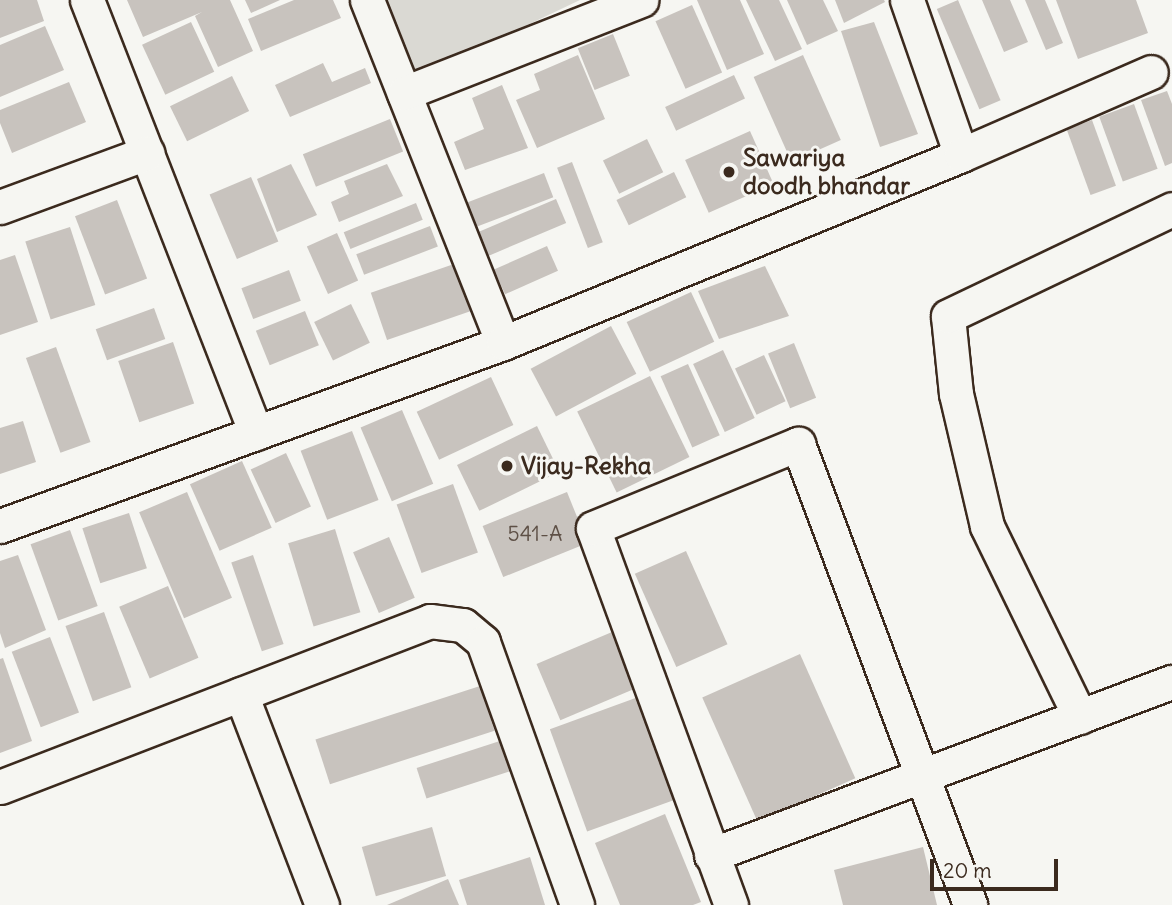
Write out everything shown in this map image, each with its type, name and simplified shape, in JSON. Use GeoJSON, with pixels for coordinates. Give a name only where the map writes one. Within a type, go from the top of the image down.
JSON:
{"type":"FeatureCollection","features":[{"type":"Feature","properties":{"kind":"street"},"geometry":{"type":"LineString","coordinates":[[87,0],[256,433]]}},
{"type":"Feature","properties":{"kind":"street"},"geometry":{"type":"LineString","coordinates":[[367,0],[503,343]]}},
{"type":"Feature","properties":{"kind":"street"},"geometry":{"type":"LineString","coordinates":[[404,93],[641,0]]}},
{"type":"Feature","properties":{"kind":"street"},"geometry":{"type":"LineString","coordinates":[[907,0],[961,155]]}},
{"type":"Feature","properties":{"kind":"street"},"geometry":{"type":"LineString","coordinates":[[0,526],[503,343],[961,155],[1151,72]]}},
{"type":"Feature","properties":{"kind":"street"},"geometry":{"type":"LineString","coordinates":[[0,207],[147,153]]}},
{"type":"Feature","properties":{"kind":"street"},"geometry":{"type":"LineString","coordinates":[[1080,717],[987,526],[956,394],[947,316],[1172,209]]}},
{"type":"Feature","properties":{"kind":"street"},"geometry":{"type":"LineString","coordinates":[[730,905],[593,528],[798,444],[925,777],[970,905]]}},
{"type":"Feature","properties":{"kind":"street"},"geometry":{"type":"LineString","coordinates":[[0,787],[430,621],[463,625],[483,642],[577,905]]}},
{"type":"Feature","properties":{"kind":"street"},"geometry":{"type":"LineString","coordinates":[[711,855],[925,777],[1172,682]]}},
{"type":"Feature","properties":{"kind":"street"},"geometry":{"type":"LineString","coordinates":[[241,694],[322,905]]}},
{"type":"Feature","properties":{"kind":"shaded area"},"geometry":{"type":"Polygon","coordinates":[[[363,0],[580,0],[395,88],[363,0]]]}},
{"type":"Feature","properties":{"kind":"building"},"geometry":{"type":"Polygon","coordinates":[[[0,0],[37,0],[44,21],[0,38],[0,0]]]}},
{"type":"Feature","properties":{"kind":"building"},"geometry":{"type":"Polygon","coordinates":[[[127,0],[230,0],[253,51],[218,67],[195,16],[202,12],[143,37],[127,0]]]}},
{"type":"Feature","properties":{"kind":"building"},"geometry":{"type":"Polygon","coordinates":[[[245,0],[280,0],[251,13],[245,0]]]}},
{"type":"Feature","properties":{"kind":"building"},"geometry":{"type":"Polygon","coordinates":[[[294,0],[333,0],[341,18],[261,51],[248,19],[294,0]]]}},
{"type":"Feature","properties":{"kind":"building"},"geometry":{"type":"Polygon","coordinates":[[[697,0],[740,0],[764,54],[727,70],[697,0]]]}},
{"type":"Feature","properties":{"kind":"building"},"geometry":{"type":"Polygon","coordinates":[[[746,0],[779,0],[802,49],[775,61],[746,0]]]}},
{"type":"Feature","properties":{"kind":"building"},"geometry":{"type":"Polygon","coordinates":[[[787,0],[823,0],[838,31],[807,45],[787,0]]]}},
{"type":"Feature","properties":{"kind":"building"},"geometry":{"type":"Polygon","coordinates":[[[835,0],[884,0],[885,2],[844,23],[835,0]]]}},
{"type":"Feature","properties":{"kind":"building"},"geometry":{"type":"Polygon","coordinates":[[[958,0],[1001,100],[979,109],[937,9],[958,0]]]}},
{"type":"Feature","properties":{"kind":"building"},"geometry":{"type":"Polygon","coordinates":[[[982,0],[1010,0],[1028,42],[1004,52],[982,0]]]}},
{"type":"Feature","properties":{"kind":"building"},"geometry":{"type":"Polygon","coordinates":[[[1025,0],[1045,0],[1063,43],[1046,50],[1025,0]]]}},
{"type":"Feature","properties":{"kind":"building"},"geometry":{"type":"Polygon","coordinates":[[[1056,0],[1136,0],[1148,33],[1078,59],[1056,0]]]}},
{"type":"Feature","properties":{"kind":"building"},"geometry":{"type":"Polygon","coordinates":[[[692,5],[722,73],[686,89],[655,21],[692,5]]]}},
{"type":"Feature","properties":{"kind":"building"},"geometry":{"type":"Polygon","coordinates":[[[191,22],[214,72],[165,95],[142,45],[191,22]]]}},
{"type":"Feature","properties":{"kind":"building"},"geometry":{"type":"Polygon","coordinates":[[[874,22],[918,134],[880,147],[841,31],[874,22]]]}},
{"type":"Feature","properties":{"kind":"building"},"geometry":{"type":"Polygon","coordinates":[[[45,26],[64,70],[0,97],[0,45],[45,26]]]}},
{"type":"Feature","properties":{"kind":"building"},"geometry":{"type":"Polygon","coordinates":[[[613,34],[630,76],[595,90],[578,48],[613,34]]]}},
{"type":"Feature","properties":{"kind":"building"},"geometry":{"type":"Polygon","coordinates":[[[578,55],[605,119],[537,148],[516,100],[540,90],[534,74],[578,55]]]}},
{"type":"Feature","properties":{"kind":"building"},"geometry":{"type":"Polygon","coordinates":[[[803,55],[841,140],[791,162],[754,77],[803,55]]]}},
{"type":"Feature","properties":{"kind":"building"},"geometry":{"type":"Polygon","coordinates":[[[323,63],[332,82],[365,68],[371,83],[290,117],[275,85],[323,63]]]}},
{"type":"Feature","properties":{"kind":"building"},"geometry":{"type":"Polygon","coordinates":[[[734,75],[745,99],[676,131],[665,107],[734,75]]]}},
{"type":"Feature","properties":{"kind":"building"},"geometry":{"type":"Polygon","coordinates":[[[232,76],[249,111],[187,141],[170,106],[232,76]]]}},
{"type":"Feature","properties":{"kind":"building"},"geometry":{"type":"Polygon","coordinates":[[[69,82],[86,122],[12,153],[0,123],[0,110],[69,82]]]}},
{"type":"Feature","properties":{"kind":"building"},"geometry":{"type":"Polygon","coordinates":[[[502,85],[528,148],[465,170],[454,142],[484,129],[472,98],[502,85]]]}},
{"type":"Feature","properties":{"kind":"building"},"geometry":{"type":"Polygon","coordinates":[[[1167,91],[1172,104],[1172,163],[1165,166],[1141,100],[1167,91]]]}},
{"type":"Feature","properties":{"kind":"building"},"geometry":{"type":"Polygon","coordinates":[[[1134,104],[1158,169],[1123,181],[1099,117],[1134,104]]]}},
{"type":"Feature","properties":{"kind":"building"},"geometry":{"type":"Polygon","coordinates":[[[390,119],[403,151],[316,187],[303,154],[390,119]]]}},
{"type":"Feature","properties":{"kind":"building"},"geometry":{"type":"Polygon","coordinates":[[[1092,120],[1116,186],[1091,195],[1067,129],[1092,120]]]}},
{"type":"Feature","properties":{"kind":"building","name":"Sawariya doodh bhandar"},"geometry":{"type":"Polygon","coordinates":[[[750,131],[774,184],[709,213],[685,160],[750,131]]]}},
{"type":"Feature","properties":{"kind":"building"},"geometry":{"type":"Polygon","coordinates":[[[647,139],[663,172],[619,194],[603,160],[647,139]]]}},
{"type":"Feature","properties":{"kind":"building"},"geometry":{"type":"Polygon","coordinates":[[[572,162],[603,242],[588,248],[557,168],[572,162]]]}},
{"type":"Feature","properties":{"kind":"building"},"geometry":{"type":"Polygon","coordinates":[[[291,164],[317,215],[277,232],[257,179],[291,164]]]}},
{"type":"Feature","properties":{"kind":"building"},"geometry":{"type":"Polygon","coordinates":[[[387,164],[403,196],[339,222],[331,202],[349,194],[344,181],[387,164]]]}},
{"type":"Feature","properties":{"kind":"building"},"geometry":{"type":"Polygon","coordinates":[[[674,172],[686,197],[629,225],[616,200],[674,172]]]}},
{"type":"Feature","properties":{"kind":"building"},"geometry":{"type":"Polygon","coordinates":[[[544,173],[553,197],[469,230],[460,205],[544,173]]]}},
{"type":"Feature","properties":{"kind":"building"},"geometry":{"type":"Polygon","coordinates":[[[251,177],[278,241],[237,259],[210,195],[251,177]]]}},
{"type":"Feature","properties":{"kind":"building"},"geometry":{"type":"Polygon","coordinates":[[[556,199],[566,223],[483,258],[473,234],[556,199]]]}},
{"type":"Feature","properties":{"kind":"building"},"geometry":{"type":"Polygon","coordinates":[[[117,200],[147,278],[105,295],[75,216],[117,200]]]}},
{"type":"Feature","properties":{"kind":"building"},"geometry":{"type":"Polygon","coordinates":[[[416,203],[423,220],[350,249],[344,232],[416,203]]]}},
{"type":"Feature","properties":{"kind":"building"},"geometry":{"type":"Polygon","coordinates":[[[430,226],[438,247],[364,275],[356,254],[430,226]]]}},
{"type":"Feature","properties":{"kind":"building"},"geometry":{"type":"Polygon","coordinates":[[[70,227],[95,305],[51,320],[25,242],[70,227]]]}},
{"type":"Feature","properties":{"kind":"building"},"geometry":{"type":"Polygon","coordinates":[[[337,233],[358,281],[328,294],[307,246],[337,233]]]}},
{"type":"Feature","properties":{"kind":"building"},"geometry":{"type":"Polygon","coordinates":[[[547,246],[558,271],[505,294],[494,270],[547,246]]]}},
{"type":"Feature","properties":{"kind":"building"},"geometry":{"type":"Polygon","coordinates":[[[15,255],[38,322],[0,335],[0,260],[15,255]]]}},
{"type":"Feature","properties":{"kind":"building"},"geometry":{"type":"Polygon","coordinates":[[[454,264],[470,311],[387,340],[371,293],[454,264]]]}},
{"type":"Feature","properties":{"kind":"building"},"geometry":{"type":"Polygon","coordinates":[[[765,266],[789,316],[719,339],[698,291],[765,266]]]}},
{"type":"Feature","properties":{"kind":"building"},"geometry":{"type":"Polygon","coordinates":[[[289,270],[301,301],[253,319],[241,288],[289,270]]]}},
{"type":"Feature","properties":{"kind":"building"},"geometry":{"type":"Polygon","coordinates":[[[691,292],[714,342],[650,372],[627,322],[691,292]]]}},
{"type":"Feature","properties":{"kind":"building"},"geometry":{"type":"Polygon","coordinates":[[[351,304],[370,343],[333,361],[314,322],[351,304]]]}},
{"type":"Feature","properties":{"kind":"building"},"geometry":{"type":"Polygon","coordinates":[[[154,308],[165,339],[107,360],[96,329],[154,308]]]}},
{"type":"Feature","properties":{"kind":"building"},"geometry":{"type":"Polygon","coordinates":[[[305,311],[319,345],[270,365],[256,331],[305,311]]]}},
{"type":"Feature","properties":{"kind":"building"},"geometry":{"type":"Polygon","coordinates":[[[611,326],[636,374],[556,416],[531,369],[611,326]]]}},
{"type":"Feature","properties":{"kind":"building"},"geometry":{"type":"Polygon","coordinates":[[[173,342],[194,403],[139,422],[118,361],[173,342]]]}},
{"type":"Feature","properties":{"kind":"building"},"geometry":{"type":"Polygon","coordinates":[[[794,343],[816,398],[790,408],[768,353],[794,343]]]}},
{"type":"Feature","properties":{"kind":"building"},"geometry":{"type":"Polygon","coordinates":[[[56,347],[91,442],[60,453],[26,358],[56,347]]]}},
{"type":"Feature","properties":{"kind":"building"},"geometry":{"type":"Polygon","coordinates":[[[723,350],[755,418],[725,432],[693,364],[723,350]]]}},
{"type":"Feature","properties":{"kind":"building"},"geometry":{"type":"Polygon","coordinates":[[[764,355],[786,401],[757,415],[735,369],[764,355]]]}},
{"type":"Feature","properties":{"kind":"building"},"geometry":{"type":"Polygon","coordinates":[[[688,364],[720,435],[692,447],[661,376],[688,364]]]}},
{"type":"Feature","properties":{"kind":"building"},"geometry":{"type":"Polygon","coordinates":[[[650,376],[689,457],[617,492],[577,412],[650,376]]]}},
{"type":"Feature","properties":{"kind":"building"},"geometry":{"type":"Polygon","coordinates":[[[491,377],[513,425],[439,460],[417,412],[491,377]]]}},
{"type":"Feature","properties":{"kind":"building"},"geometry":{"type":"Polygon","coordinates":[[[402,410],[433,484],[392,501],[361,428],[402,410]]]}},
{"type":"Feature","properties":{"kind":"building"},"geometry":{"type":"Polygon","coordinates":[[[23,421],[36,462],[0,474],[0,428],[23,421]]]}},
{"type":"Feature","properties":{"kind":"building","name":"Vijay-Rekha"},"geometry":{"type":"Polygon","coordinates":[[[537,426],[559,472],[479,511],[457,465],[537,426]]]}},
{"type":"Feature","properties":{"kind":"building"},"geometry":{"type":"Polygon","coordinates":[[[352,431],[379,500],[327,520],[301,451],[352,431]]]}},
{"type":"Feature","properties":{"kind":"building"},"geometry":{"type":"Polygon","coordinates":[[[286,453],[311,506],[276,523],[251,469],[286,453]]]}},
{"type":"Feature","properties":{"kind":"building"},"geometry":{"type":"Polygon","coordinates":[[[242,461],[272,528],[220,551],[190,484],[242,461]]]}},
{"type":"Feature","properties":{"kind":"building"},"geometry":{"type":"Polygon","coordinates":[[[453,484],[478,553],[422,573],[397,505],[453,484]]]}},
{"type":"Feature","properties":{"kind":"building"},"geometry":{"type":"Polygon","coordinates":[[[187,492],[232,598],[184,618],[139,512],[187,492]]]}},
{"type":"Feature","properties":{"kind":"building"},"geometry":{"type":"Polygon","coordinates":[[[567,492],[588,543],[503,577],[483,526],[567,492]]]}},
{"type":"Feature","properties":{"kind":"building"},"geometry":{"type":"Polygon","coordinates":[[[129,513],[147,568],[100,583],[82,528],[129,513]]]}},
{"type":"Feature","properties":{"kind":"building"},"geometry":{"type":"Polygon","coordinates":[[[335,529],[360,612],[314,627],[288,543],[335,529]]]}},
{"type":"Feature","properties":{"kind":"building"},"geometry":{"type":"Polygon","coordinates":[[[70,530],[98,606],[58,620],[31,544],[70,530]]]}},
{"type":"Feature","properties":{"kind":"building"},"geometry":{"type":"Polygon","coordinates":[[[389,537],[415,598],[379,613],[353,552],[389,537]]]}},
{"type":"Feature","properties":{"kind":"building"},"geometry":{"type":"Polygon","coordinates":[[[686,551],[727,644],[676,667],[635,574],[686,551]]]}},
{"type":"Feature","properties":{"kind":"building"},"geometry":{"type":"Polygon","coordinates":[[[18,555],[46,630],[5,648],[0,633],[0,561],[18,555]]]}},
{"type":"Feature","properties":{"kind":"building"},"geometry":{"type":"Polygon","coordinates":[[[253,555],[284,644],[262,651],[231,562],[253,555]]]}},
{"type":"Feature","properties":{"kind":"building"},"geometry":{"type":"Polygon","coordinates":[[[168,586],[198,658],[150,679],[119,607],[168,586]]]}},
{"type":"Feature","properties":{"kind":"building"},"geometry":{"type":"Polygon","coordinates":[[[104,612],[131,687],[93,701],[65,626],[104,612]]]}},
{"type":"Feature","properties":{"kind":"building"},"geometry":{"type":"Polygon","coordinates":[[[612,632],[636,688],[560,720],[537,664],[612,632]]]}},
{"type":"Feature","properties":{"kind":"building"},"geometry":{"type":"Polygon","coordinates":[[[50,637],[79,713],[41,727],[12,652],[50,637]]]}},
{"type":"Feature","properties":{"kind":"building"},"geometry":{"type":"Polygon","coordinates":[[[800,654],[855,778],[758,822],[702,698],[800,654]]]}},
{"type":"Feature","properties":{"kind":"building"},"geometry":{"type":"Polygon","coordinates":[[[3,658],[32,741],[0,753],[0,659],[3,658]]]}},
{"type":"Feature","properties":{"kind":"building"},"geometry":{"type":"Polygon","coordinates":[[[480,686],[495,731],[330,784],[315,739],[480,686]]]}},
{"type":"Feature","properties":{"kind":"building"},"geometry":{"type":"Polygon","coordinates":[[[641,696],[678,798],[587,832],[550,729],[641,696]]]}},
{"type":"Feature","properties":{"kind":"building"},"geometry":{"type":"Polygon","coordinates":[[[506,739],[516,769],[426,798],[417,768],[506,739]]]}},
{"type":"Feature","properties":{"kind":"building"},"geometry":{"type":"Polygon","coordinates":[[[665,814],[701,902],[693,905],[620,905],[595,843],[665,814]]]}},
{"type":"Feature","properties":{"kind":"building"},"geometry":{"type":"Polygon","coordinates":[[[432,827],[446,876],[376,896],[362,847],[432,827]]]}},
{"type":"Feature","properties":{"kind":"building"},"geometry":{"type":"Polygon","coordinates":[[[923,847],[937,905],[843,905],[834,870],[923,847]]]}},
{"type":"Feature","properties":{"kind":"building"},"geometry":{"type":"Polygon","coordinates":[[[530,857],[545,905],[467,905],[459,880],[530,857]]]}},
{"type":"Feature","properties":{"kind":"building"},"geometry":{"type":"Polygon","coordinates":[[[448,879],[459,905],[387,905],[448,879]]]}},
{"type":"Feature","properties":{"kind":"place","name":"Sawariya doodh bhandar"},"geometry":{"type":"Point","coordinates":[729,172]}},
{"type":"Feature","properties":{"kind":"place","name":"Vijay-Rekha"},"geometry":{"type":"Point","coordinates":[507,466]}}]}
